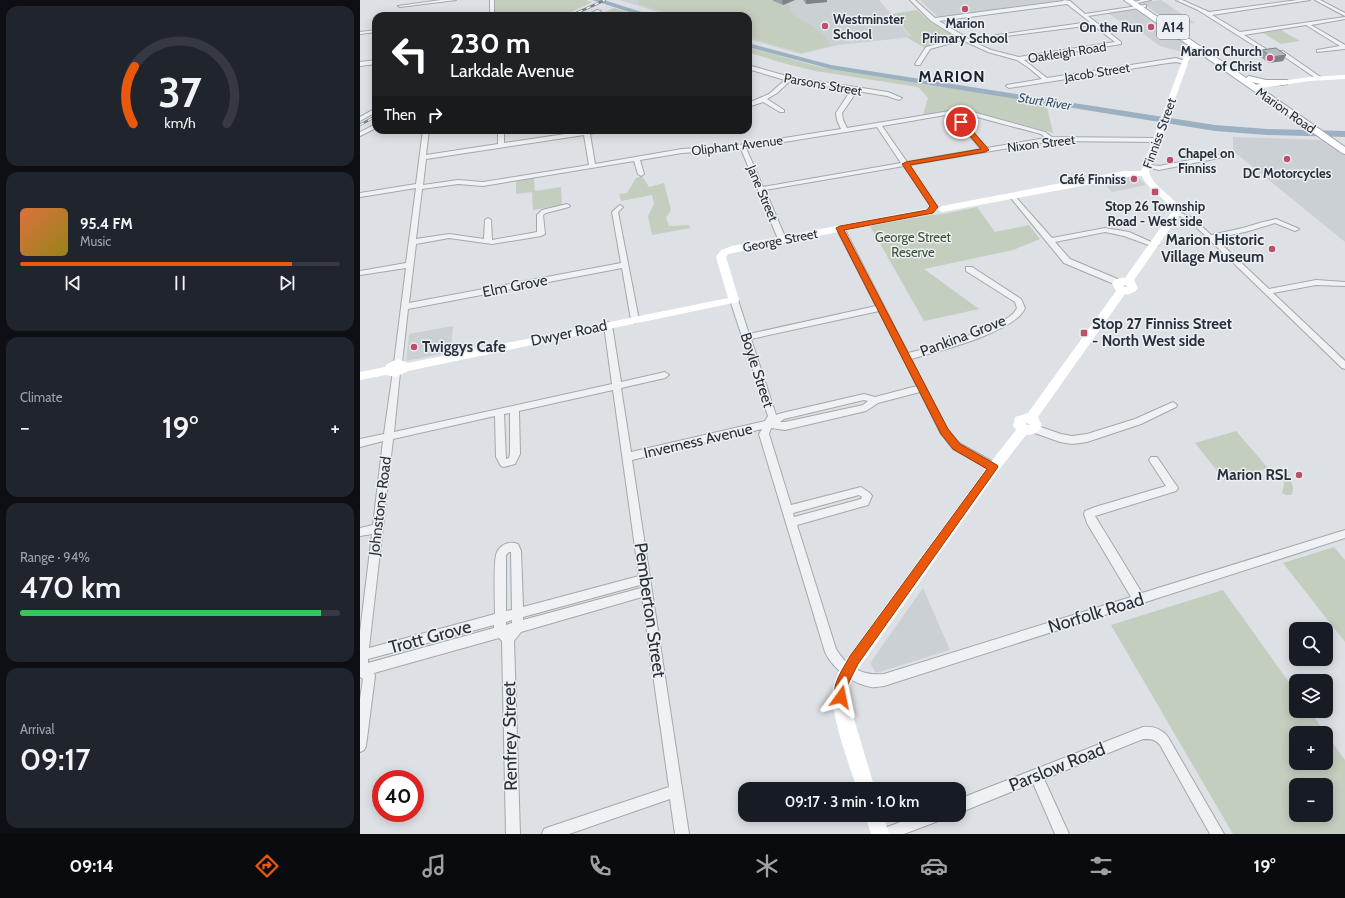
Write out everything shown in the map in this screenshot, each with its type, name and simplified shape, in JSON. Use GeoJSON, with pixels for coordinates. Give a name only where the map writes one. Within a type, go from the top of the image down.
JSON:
{"type":"FeatureCollection","features":[{"type":"Feature","properties":{"kind":"main road","name":"Marion Road"},"geometry":{"type":"LineString","coordinates":[[1128,0],[1138,4],[1199,48],[1313,125],[1341,141]]}},
{"type":"Feature","properties":{"kind":"main road","name":"Marion Road"},"geometry":{"type":"LineString","coordinates":[[1199,48],[1249,79],[1257,87],[1270,92],[1313,125],[1325,137],[1345,151]]}},
{"type":"Feature","properties":{"kind":"main road"},"geometry":{"type":"LineString","coordinates":[[1186,59],[1186,50],[1199,48]]}},
{"type":"Feature","properties":{"kind":"main road"},"geometry":{"type":"LineString","coordinates":[[1249,79],[1266,83],[1284,82]]}},
{"type":"Feature","properties":{"kind":"main road"},"geometry":{"type":"LineString","coordinates":[[1270,92],[1269,88],[1284,82]]}},
{"type":"Feature","properties":{"kind":"street"},"geometry":{"type":"LineString","coordinates":[[401,0],[399,9],[434,1],[454,0]]}},
{"type":"Feature","properties":{"kind":"street"},"geometry":{"type":"LineString","coordinates":[[492,0],[492,12]]}},
{"type":"Feature","properties":{"kind":"street"},"geometry":{"type":"LineString","coordinates":[[912,0],[933,20],[974,44],[997,54],[1018,59],[1031,66],[1046,80]]}},
{"type":"Feature","properties":{"kind":"street"},"geometry":{"type":"LineString","coordinates":[[1085,15],[1138,4],[1149,0]]}},
{"type":"Feature","properties":{"kind":"street"},"geometry":{"type":"LineString","coordinates":[[1178,0],[1208,14],[1263,49]]}},
{"type":"Feature","properties":{"kind":"street"},"geometry":{"type":"LineString","coordinates":[[1208,14],[1308,0]]}},
{"type":"Feature","properties":{"kind":"street"},"geometry":{"type":"LineString","coordinates":[[1317,0],[1345,15]]}},
{"type":"Feature","properties":{"kind":"street"},"geometry":{"type":"LineString","coordinates":[[933,20],[1066,1]]}},
{"type":"Feature","properties":{"kind":"street","name":"Oakleigh Road"},"geometry":{"type":"LineString","coordinates":[[1018,59],[1119,43],[1066,1]]}},
{"type":"Feature","properties":{"kind":"street"},"geometry":{"type":"LineString","coordinates":[[1332,8],[1345,6]]}},
{"type":"Feature","properties":{"kind":"street"},"geometry":{"type":"LineString","coordinates":[[1239,34],[1345,18]]}},
{"type":"Feature","properties":{"kind":"street"},"geometry":{"type":"LineString","coordinates":[[974,44],[998,36],[1094,22]]}},
{"type":"Feature","properties":{"kind":"street"},"geometry":{"type":"LineString","coordinates":[[1307,24],[1345,47],[1319,51]]}},
{"type":"Feature","properties":{"kind":"street"},"geometry":{"type":"LineString","coordinates":[[360,34],[372,33]]}},
{"type":"Feature","properties":{"kind":"street"},"geometry":{"type":"LineString","coordinates":[[918,64],[928,48],[964,38]]}},
{"type":"Feature","properties":{"kind":"street"},"geometry":{"type":"LineString","coordinates":[[1281,52],[1319,78]]}},
{"type":"Feature","properties":{"kind":"street","name":"Jacob Street"},"geometry":{"type":"LineString","coordinates":[[1008,86],[1186,59]]}},
{"type":"Feature","properties":{"kind":"street","name":"Finniss Street"},"geometry":{"type":"LineString","coordinates":[[1176,213],[1175,207],[1148,180],[1145,170],[1186,59]]}},
{"type":"Feature","properties":{"kind":"street"},"geometry":{"type":"LineString","coordinates":[[360,64],[372,62]]}},
{"type":"Feature","properties":{"kind":"street","name":"Parsons Street"},"geometry":{"type":"LineString","coordinates":[[752,68],[789,79],[888,94],[899,98]]}},
{"type":"Feature","properties":{"kind":"street"},"geometry":{"type":"LineString","coordinates":[[1257,87],[1319,78],[1345,77]]}},
{"type":"Feature","properties":{"kind":"street"},"geometry":{"type":"LineString","coordinates":[[752,104],[764,100],[777,92],[789,79]]}},
{"type":"Feature","properties":{"kind":"street"},"geometry":{"type":"LineString","coordinates":[[846,130],[840,120],[839,113],[855,89]]}},
{"type":"Feature","properties":{"kind":"street"},"geometry":{"type":"LineString","coordinates":[[764,100],[782,111]]}},
{"type":"Feature","properties":{"kind":"street","name":"Oliphant Avenue"},"geometry":{"type":"LineString","coordinates":[[360,195],[458,182],[482,184],[682,151],[743,147],[962,111],[1043,133],[1051,139]]}},
{"type":"Feature","properties":{"kind":"street"},"geometry":{"type":"LineString","coordinates":[[360,118],[372,112]]}},
{"type":"Feature","properties":{"kind":"street"},"geometry":{"type":"LineString","coordinates":[[953,113],[985,150]]}},
{"type":"Feature","properties":{"kind":"street"},"geometry":{"type":"LineString","coordinates":[[879,125],[936,209]]}},
{"type":"Feature","properties":{"kind":"street"},"geometry":{"type":"LineString","coordinates":[[360,134],[372,128]]}},
{"type":"Feature","properties":{"kind":"street","name":"Johnstone Road"},"geometry":{"type":"LineString","coordinates":[[360,671],[409,265],[424,158],[426,134]]}},
{"type":"Feature","properties":{"kind":"street"},"geometry":{"type":"LineString","coordinates":[[501,134],[501,146]]}},
{"type":"Feature","properties":{"kind":"street"},"geometry":{"type":"LineString","coordinates":[[424,158],[580,134]]}},
{"type":"Feature","properties":{"kind":"street"},"geometry":{"type":"LineString","coordinates":[[587,134],[592,166]]}},
{"type":"Feature","properties":{"kind":"street","name":"Nixon Street"},"geometry":{"type":"LineString","coordinates":[[761,189],[1051,139],[1078,138],[1156,140]]}},
{"type":"Feature","properties":{"kind":"street","name":"Jane Street"},"geometry":{"type":"LineString","coordinates":[[743,147],[782,239]]}},
{"type":"Feature","properties":{"kind":"street","name":"George Street"},"geometry":{"type":"LineString","coordinates":[[724,252],[732,249],[936,209],[1232,154]]}},
{"type":"Feature","properties":{"kind":"street"},"geometry":{"type":"LineString","coordinates":[[637,158],[641,174]]}},
{"type":"Feature","properties":{"kind":"street"},"geometry":{"type":"LineString","coordinates":[[1012,196],[1048,241],[1067,261],[1123,284]]}},
{"type":"Feature","properties":{"kind":"street"},"geometry":{"type":"LineString","coordinates":[[412,242],[449,236],[488,242],[542,235],[540,215],[544,211],[567,206]]}},
{"type":"Feature","properties":{"kind":"street"},"geometry":{"type":"LineString","coordinates":[[620,207],[615,212],[635,320]]}},
{"type":"Feature","properties":{"kind":"street"},"geometry":{"type":"LineString","coordinates":[[864,782],[843,712],[841,697],[842,683],[848,669],[994,467],[1030,425],[1123,284],[1154,245],[1176,213],[1191,219],[1345,366]]}},
{"type":"Feature","properties":{"kind":"street"},"geometry":{"type":"LineString","coordinates":[[488,220],[488,242]]}},
{"type":"Feature","properties":{"kind":"street"},"geometry":{"type":"LineString","coordinates":[[1210,237],[1245,230],[1276,221],[1295,229]]}},
{"type":"Feature","properties":{"kind":"street"},"geometry":{"type":"LineString","coordinates":[[840,228],[944,431],[956,446],[994,467]]}},
{"type":"Feature","properties":{"kind":"street"},"geometry":{"type":"LineString","coordinates":[[1048,241],[1105,230],[1126,234],[1154,245]]}},
{"type":"Feature","properties":{"kind":"street","name":"Boyle Street"},"geometry":{"type":"LineString","coordinates":[[724,252],[721,257],[772,416],[764,434],[831,652],[838,662],[848,669]]}},
{"type":"Feature","properties":{"kind":"street"},"geometry":{"type":"LineString","coordinates":[[360,273],[409,265]]}},
{"type":"Feature","properties":{"kind":"street","name":"Elm Grove"},"geometry":{"type":"LineString","coordinates":[[404,307],[625,265]]}},
{"type":"Feature","properties":{"kind":"street","name":"Pankina Grove"},"geometry":{"type":"LineString","coordinates":[[906,357],[935,350],[1002,324],[1019,313],[1021,308],[1018,301],[969,269]]}},
{"type":"Feature","properties":{"kind":"street"},"geometry":{"type":"LineString","coordinates":[[1268,292],[1318,281],[1332,281],[1345,284]]}},
{"type":"Feature","properties":{"kind":"street","name":"Dwyer Road"},"geometry":{"type":"LineString","coordinates":[[360,376],[734,300]]}},
{"type":"Feature","properties":{"kind":"street"},"geometry":{"type":"LineString","coordinates":[[746,337],[880,308]]}},
{"type":"Feature","properties":{"kind":"street","name":"Pemberton Street"},"geometry":{"type":"LineString","coordinates":[[608,325],[682,834]]}},
{"type":"Feature","properties":{"kind":"street"},"geometry":{"type":"LineString","coordinates":[[389,436],[664,375]]}},
{"type":"Feature","properties":{"kind":"street","name":"Inverness Avenue"},"geometry":{"type":"LineString","coordinates":[[628,457],[768,424],[785,426],[866,408],[875,400],[922,388]]}},
{"type":"Feature","properties":{"kind":"street"},"geometry":{"type":"LineString","coordinates":[[1030,425],[1060,438],[1072,440],[1087,438],[1138,422],[1173,405]]}},
{"type":"Feature","properties":{"kind":"street"},"geometry":{"type":"LineString","coordinates":[[499,412],[501,457],[504,463],[508,463],[512,461],[515,454],[514,409]]}},
{"type":"Feature","properties":{"kind":"street","name":"Johnstone Road"},"geometry":{"type":"LineString","coordinates":[[360,443],[389,436]]}},
{"type":"Feature","properties":{"kind":"street"},"geometry":{"type":"LineString","coordinates":[[1140,599],[1091,520],[1089,514],[1173,488],[1154,460]]}},
{"type":"Feature","properties":{"kind":"street"},"geometry":{"type":"LineString","coordinates":[[787,510],[861,491],[867,496],[865,502],[791,522]]}},
{"type":"Feature","properties":{"kind":"street"},"geometry":{"type":"LineString","coordinates":[[360,532],[378,528]]}},
{"type":"Feature","properties":{"kind":"street","name":"Norfolk Road"},"geometry":{"type":"LineString","coordinates":[[848,669],[857,676],[872,682],[884,680],[1345,534]]}},
{"type":"Feature","properties":{"kind":"street"},"geometry":{"type":"LineString","coordinates":[[504,635],[500,618],[502,552],[506,548],[512,547],[516,550],[518,626]]}},
{"type":"Feature","properties":{"kind":"street","name":"Trott Grove"},"geometry":{"type":"LineString","coordinates":[[361,656],[645,579]]}},
{"type":"Feature","properties":{"kind":"street","name":"Trott Grove"},"geometry":{"type":"LineString","coordinates":[[360,671],[504,635],[518,626],[647,591]]}},
{"type":"Feature","properties":{"kind":"street","name":"Renfrey Street"},"geometry":{"type":"LineString","coordinates":[[504,635],[513,834]]}},
{"type":"Feature","properties":{"kind":"street"},"geometry":{"type":"LineString","coordinates":[[360,671],[369,676],[360,746]]}},
{"type":"Feature","properties":{"kind":"street","name":"Parslow Road"},"geometry":{"type":"LineString","coordinates":[[966,803],[1143,733],[1155,733],[1164,741],[1217,834]]}},
{"type":"Feature","properties":{"kind":"street"},"geometry":{"type":"LineString","coordinates":[[1036,776],[1062,834]]}},
{"type":"Feature","properties":{"kind":"street"},"geometry":{"type":"LineString","coordinates":[[549,834],[676,791]]}},
{"type":"Feature","properties":{"kind":"street"},"geometry":{"type":"LineString","coordinates":[[876,822],[880,834]]}},
{"type":"Feature","properties":{"kind":"street"},"geometry":{"type":"LineString","coordinates":[[887,834],[918,822]]}},
{"type":"Feature","properties":{"kind":"shaded area","name":"Westminster School"},"geometry":{"type":"Polygon","coordinates":[[[619,0],[879,0],[911,37],[839,45],[801,54],[752,40],[752,12],[659,12],[619,0]]]}},
{"type":"Feature","properties":{"kind":"shaded area","name":"Marion Primary School"},"geometry":{"type":"Polygon","coordinates":[[[920,0],[1065,0],[938,17],[920,0]]]}},
{"type":"Feature","properties":{"kind":"shaded area"},"geometry":{"type":"Polygon","coordinates":[[[1161,0],[1195,23],[1174,25],[1142,3],[1161,0]]]}},
{"type":"Feature","properties":{"kind":"shaded area"},"geometry":{"type":"Polygon","coordinates":[[[1135,9],[1140,10],[1185,42],[1182,52],[1160,46],[1135,28],[1129,28],[1108,13],[1135,9]]]}},
{"type":"Feature","properties":{"kind":"shaded area"},"geometry":{"type":"Polygon","coordinates":[[[1233,137],[1324,140],[1345,155],[1345,242],[1233,151],[1233,137]]]}},
{"type":"Feature","properties":{"kind":"shaded area"},"geometry":{"type":"Polygon","coordinates":[[[1136,175],[1146,185],[1112,192],[1102,181],[1136,175]]]}},
{"type":"Feature","properties":{"kind":"shaded area"},"geometry":{"type":"Polygon","coordinates":[[[453,326],[451,352],[406,361],[409,334],[453,326]]]}},
{"type":"Feature","properties":{"kind":"shaded area"},"geometry":{"type":"Polygon","coordinates":[[[923,588],[950,650],[876,673],[870,663],[923,588]]]}},
{"type":"Feature","properties":{"kind":"green space"},"geometry":{"type":"Polygon","coordinates":[[[494,0],[586,0],[592,2],[571,12],[494,12],[494,0]]]}},
{"type":"Feature","properties":{"kind":"green space"},"geometry":{"type":"Polygon","coordinates":[[[638,0],[794,0],[795,2],[788,2],[792,14],[811,25],[825,37],[831,45],[801,53],[752,38],[752,12],[666,12],[639,4],[638,0]]]}},
{"type":"Feature","properties":{"kind":"green space"},"geometry":{"type":"Polygon","coordinates":[[[614,8],[628,12],[605,12],[614,8]]]}},
{"type":"Feature","properties":{"kind":"green space"},"geometry":{"type":"Polygon","coordinates":[[[917,10],[929,21],[958,38],[925,48],[906,37],[911,36],[892,14],[917,10]]]}},
{"type":"Feature","properties":{"kind":"green space"},"geometry":{"type":"Polygon","coordinates":[[[1281,30],[1300,41],[1281,44],[1263,33],[1281,30]]]}},
{"type":"Feature","properties":{"kind":"green space"},"geometry":{"type":"Polygon","coordinates":[[[752,48],[816,66],[1048,104],[1047,107],[1053,133],[964,109],[923,115],[928,98],[918,87],[815,71],[752,53],[752,48]]]}},
{"type":"Feature","properties":{"kind":"green space"},"geometry":{"type":"Polygon","coordinates":[[[642,176],[649,187],[664,183],[671,210],[666,218],[669,226],[689,225],[690,228],[652,235],[648,216],[654,204],[652,195],[621,201],[619,194],[627,193],[636,178],[642,176]]]}},
{"type":"Feature","properties":{"kind":"green space"},"geometry":{"type":"Polygon","coordinates":[[[534,178],[535,191],[561,187],[562,205],[533,210],[532,192],[516,194],[516,181],[534,178]]]}},
{"type":"Feature","properties":{"kind":"green space","name":"George Street Reserve"},"geometry":{"type":"Polygon","coordinates":[[[977,207],[995,232],[1029,225],[1040,239],[1013,250],[924,269],[979,309],[924,321],[870,226],[977,207]]]}},
{"type":"Feature","properties":{"kind":"green space"},"geometry":{"type":"Polygon","coordinates":[[[1236,431],[1268,468],[1225,481],[1195,443],[1236,431]]]}},
{"type":"Feature","properties":{"kind":"green space"},"geometry":{"type":"Polygon","coordinates":[[[1285,473],[1291,477],[1293,490],[1291,495],[1282,493],[1284,485],[1282,475],[1285,473]]]}},
{"type":"Feature","properties":{"kind":"green space"},"geometry":{"type":"Polygon","coordinates":[[[1334,547],[1345,560],[1345,642],[1333,627],[1333,622],[1329,622],[1283,563],[1334,547]]]}},
{"type":"Feature","properties":{"kind":"green space"},"geometry":{"type":"Polygon","coordinates":[[[1223,590],[1289,682],[1289,718],[1315,718],[1320,726],[1289,726],[1289,770],[1333,770],[1333,744],[1345,760],[1345,834],[1233,834],[1111,625],[1223,590]]]}},
{"type":"Feature","properties":{"kind":"building"},"geometry":{"type":"Polygon","coordinates":[[[1276,48],[1286,55],[1272,57],[1262,50],[1276,48]]]}},
{"type":"Feature","properties":{"kind":"waterway","name":"Sturt River"},"geometry":{"type":"LineString","coordinates":[[596,0],[636,12]]}},
{"type":"Feature","properties":{"kind":"waterway","name":"Sturt River"},"geometry":{"type":"LineString","coordinates":[[752,46],[831,67],[1215,128],[1267,132],[1345,134]]}},
{"type":"Feature","properties":{"kind":"railway"},"geometry":{"type":"LineString","coordinates":[[579,12],[605,0]]}},
{"type":"Feature","properties":{"kind":"railway"},"geometry":{"type":"LineString","coordinates":[[360,125],[372,118]]}},
{"type":"Feature","properties":{"kind":"place","name":"Marion Primary School"},"geometry":{"type":"Point","coordinates":[965,9]}},
{"type":"Feature","properties":{"kind":"place","name":"Westminster School"},"geometry":{"type":"Point","coordinates":[825,26]}},
{"type":"Feature","properties":{"kind":"place","name":"On the Run"},"geometry":{"type":"Point","coordinates":[1151,27]}},
{"type":"Feature","properties":{"kind":"place","name":"Marion Church of Christ"},"geometry":{"type":"Point","coordinates":[1270,58]}},
{"type":"Feature","properties":{"kind":"place","name":"DC Motorcycles"},"geometry":{"type":"Point","coordinates":[1287,159]}},
{"type":"Feature","properties":{"kind":"place","name":"Chapel on Finniss"},"geometry":{"type":"Point","coordinates":[1170,160]}},
{"type":"Feature","properties":{"kind":"place","name":"Café Finniss"},"geometry":{"type":"Point","coordinates":[1134,179]}},
{"type":"Feature","properties":{"kind":"place","name":"Stop 26 Township Road - West side"},"geometry":{"type":"Point","coordinates":[1155,192]}},
{"type":"Feature","properties":{"kind":"place","name":"Marion Historic Village Museum"},"geometry":{"type":"Point","coordinates":[1272,249]}},
{"type":"Feature","properties":{"kind":"place","name":"Stop 27 Finniss Street - North West side"},"geometry":{"type":"Point","coordinates":[1084,333]}},
{"type":"Feature","properties":{"kind":"place","name":"Twiggys Cafe"},"geometry":{"type":"Point","coordinates":[414,347]}},
{"type":"Feature","properties":{"kind":"place","name":"Marion RSL"},"geometry":{"type":"Point","coordinates":[1299,475]}},
{"type":"Feature","properties":{"kind":"district","name":"MARION"},"geometry":{"type":"Point","coordinates":[952,76]}},
{"type":"Feature","properties":{"kind":"route"},"geometry":{"type":"LineString","coordinates":[[841,697],[842,683],[848,669],[994,467],[973,457],[956,446],[944,431],[840,228],[930,211],[930,209],[934,207],[906,164],[985,150],[961,122]]}}]}
